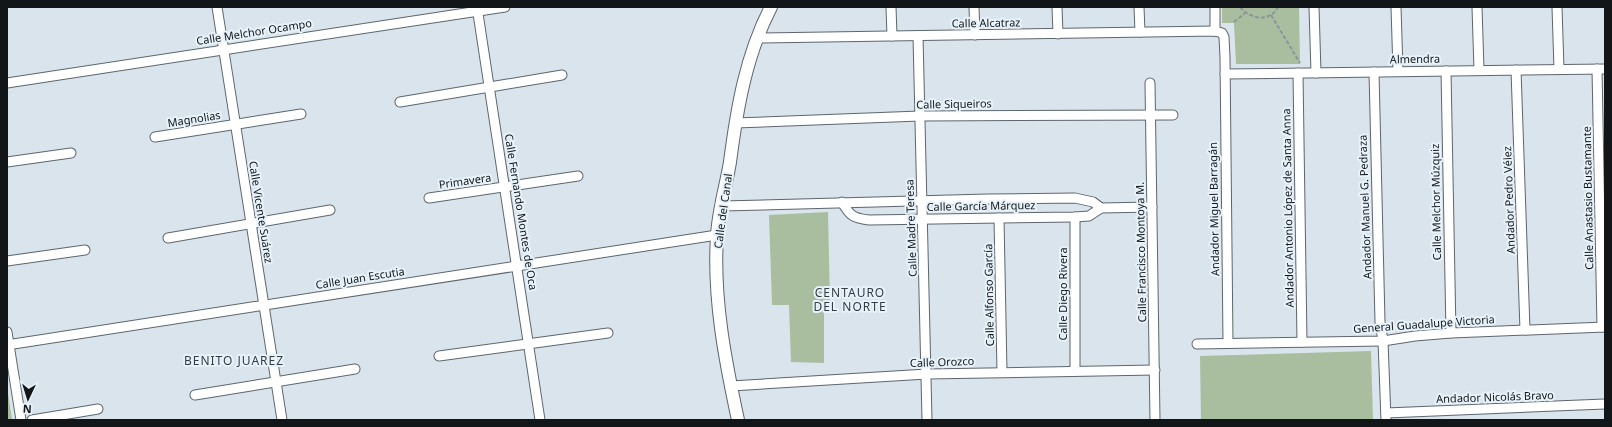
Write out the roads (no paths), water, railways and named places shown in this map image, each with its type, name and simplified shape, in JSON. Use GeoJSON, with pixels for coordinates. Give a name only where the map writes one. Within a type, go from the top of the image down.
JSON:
{"type":"FeatureCollection","features":[{"type":"Feature","properties":{"kind":"street","name":"Calle Vicente Suárez"},"geometry":{"type":"LineString","coordinates":[[217,7],[282,420]]}},
{"type":"Feature","properties":{"kind":"street","name":"Calle Melchor Ocampo"},"geometry":{"type":"LineString","coordinates":[[7,83],[477,9],[505,7]]}},
{"type":"Feature","properties":{"kind":"street","name":"Calle del Canal"},"geometry":{"type":"LineString","coordinates":[[738,420],[720,321],[716,260],[717,235],[743,82],[757,38],[771,7]]}},
{"type":"Feature","properties":{"kind":"street"},"geometry":{"type":"LineString","coordinates":[[891,7],[892,36]]}},
{"type":"Feature","properties":{"kind":"street"},"geometry":{"type":"LineString","coordinates":[[974,7],[975,35]]}},
{"type":"Feature","properties":{"kind":"street"},"geometry":{"type":"LineString","coordinates":[[1058,7],[1058,34]]}},
{"type":"Feature","properties":{"kind":"street"},"geometry":{"type":"LineString","coordinates":[[1140,7],[1140,32]]}},
{"type":"Feature","properties":{"kind":"street"},"geometry":{"type":"LineString","coordinates":[[1215,7],[1215,31]]}},
{"type":"Feature","properties":{"kind":"street"},"geometry":{"type":"LineString","coordinates":[[1314,7],[1316,73]]}},
{"type":"Feature","properties":{"kind":"street"},"geometry":{"type":"LineString","coordinates":[[1396,7],[1398,72]]}},
{"type":"Feature","properties":{"kind":"street"},"geometry":{"type":"LineString","coordinates":[[1477,7],[1478,70]]}},
{"type":"Feature","properties":{"kind":"street"},"geometry":{"type":"LineString","coordinates":[[1557,7],[1559,69]]}},
{"type":"Feature","properties":{"kind":"street","name":"Calle Fernando Montes de Oca"},"geometry":{"type":"LineString","coordinates":[[477,9],[540,420]]}},
{"type":"Feature","properties":{"kind":"street","name":"Calle Alcatraz"},"geometry":{"type":"LineString","coordinates":[[757,38],[1215,31]]}},
{"type":"Feature","properties":{"kind":"street","name":"Andador Miguel Barragán"},"geometry":{"type":"LineString","coordinates":[[1215,31],[1222,33],[1224,37],[1228,343]]}},
{"type":"Feature","properties":{"kind":"street","name":"Calle Madre Teresa"},"geometry":{"type":"LineString","coordinates":[[918,36],[927,420]]}},
{"type":"Feature","properties":{"kind":"street","name":"Almendra"},"geometry":{"type":"LineString","coordinates":[[1225,74],[1601,69]]}},
{"type":"Feature","properties":{"kind":"street","name":"Calle Anastasio Bustamante"},"geometry":{"type":"LineString","coordinates":[[1601,69],[1604,327]]}},
{"type":"Feature","properties":{"kind":"street","name":"Andador Pedro Vélez"},"geometry":{"type":"LineString","coordinates":[[1516,70],[1525,330]]}},
{"type":"Feature","properties":{"kind":"street","name":"Calle Melchor Múzquiz"},"geometry":{"type":"LineString","coordinates":[[1446,71],[1452,333]]}},
{"type":"Feature","properties":{"kind":"street","name":"Andador Manuel G. Pedraza"},"geometry":{"type":"LineString","coordinates":[[1374,72],[1380,322],[1383,341],[1386,416]]}},
{"type":"Feature","properties":{"kind":"street","name":"Andador Antonio López de Santa Anna"},"geometry":{"type":"LineString","coordinates":[[1298,73],[1302,342]]}},
{"type":"Feature","properties":{"kind":"street"},"geometry":{"type":"LineString","coordinates":[[400,102],[562,75]]}},
{"type":"Feature","properties":{"kind":"street","name":"Calle Francisco Montoya M."},"geometry":{"type":"LineString","coordinates":[[1150,83],[1155,420]]}},
{"type":"Feature","properties":{"kind":"street","name":"Magnolias"},"geometry":{"type":"LineString","coordinates":[[155,137],[301,114]]}},
{"type":"Feature","properties":{"kind":"street","name":"Calle Siqueiros"},"geometry":{"type":"LineString","coordinates":[[735,123],[920,116],[1173,115]]}},
{"type":"Feature","properties":{"kind":"street"},"geometry":{"type":"LineString","coordinates":[[7,162],[72,153]]}},
{"type":"Feature","properties":{"kind":"street","name":"Primavera"},"geometry":{"type":"LineString","coordinates":[[429,198],[578,176]]}},
{"type":"Feature","properties":{"kind":"street","name":"Calle García Márquez"},"geometry":{"type":"LineString","coordinates":[[722,206],[842,202],[1075,198],[1094,202],[1101,208]]}},
{"type":"Feature","properties":{"kind":"street","name":"Calle García Márquez"},"geometry":{"type":"LineString","coordinates":[[842,202],[849,214],[857,218],[869,220],[1075,217],[1090,216],[1101,208],[1152,206]]}},
{"type":"Feature","properties":{"kind":"street"},"geometry":{"type":"LineString","coordinates":[[168,238],[330,210]]}},
{"type":"Feature","properties":{"kind":"street","name":"Calle Diego Rivera"},"geometry":{"type":"LineString","coordinates":[[1075,217],[1075,371]]}},
{"type":"Feature","properties":{"kind":"street","name":"Calle Alfonso García"},"geometry":{"type":"LineString","coordinates":[[999,218],[1002,372]]}},
{"type":"Feature","properties":{"kind":"street","name":"Calle Juan Escutia"},"geometry":{"type":"LineString","coordinates":[[8,344],[717,235]]}},
{"type":"Feature","properties":{"kind":"street"},"geometry":{"type":"LineString","coordinates":[[7,261],[84,250]]}},
{"type":"Feature","properties":{"kind":"street","name":"General Guadalupe Victoria"},"geometry":{"type":"LineString","coordinates":[[1197,344],[1383,341],[1415,336],[1452,333],[1604,327]]}},
{"type":"Feature","properties":{"kind":"street"},"geometry":{"type":"LineString","coordinates":[[7,332],[21,420]]}},
{"type":"Feature","properties":{"kind":"street"},"geometry":{"type":"LineString","coordinates":[[439,356],[608,333]]}},
{"type":"Feature","properties":{"kind":"street"},"geometry":{"type":"LineString","coordinates":[[195,395],[355,369]]}},
{"type":"Feature","properties":{"kind":"street","name":"Calle Orozco"},"geometry":{"type":"LineString","coordinates":[[731,386],[927,374],[1155,370]]}},
{"type":"Feature","properties":{"kind":"street","name":"Andador Nicolás Bravo"},"geometry":{"type":"LineString","coordinates":[[1386,416],[1605,404]]}},
{"type":"Feature","properties":{"kind":"street"},"geometry":{"type":"LineString","coordinates":[[32,420],[98,409]]}},
{"type":"Feature","properties":{"kind":"district","name":"CENTAURO DEL NORTE"},"geometry":{"type":"Point","coordinates":[850,300]}},
{"type":"Feature","properties":{"kind":"district","name":"BENITO JUAREZ"},"geometry":{"type":"Point","coordinates":[234,361]}}]}
